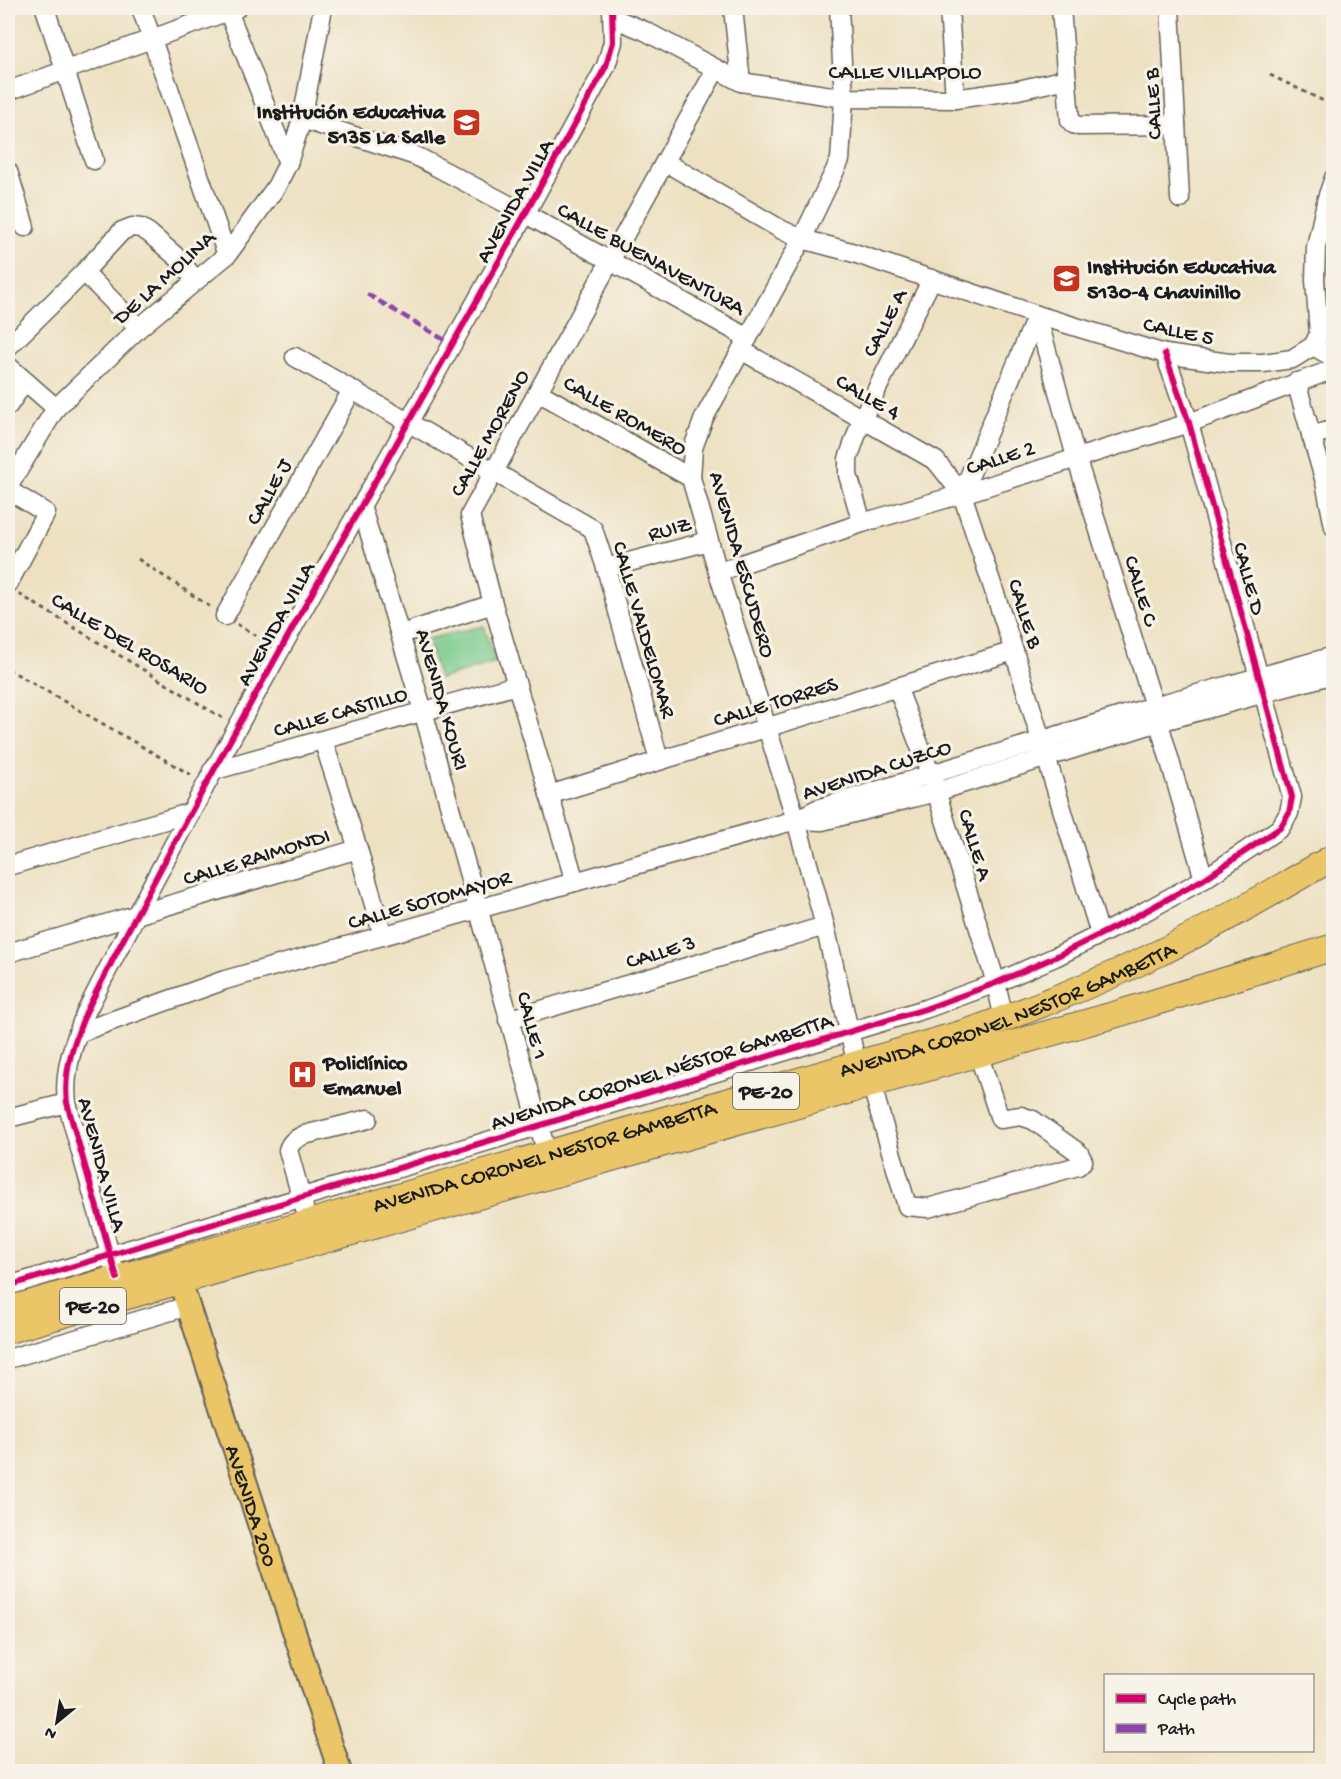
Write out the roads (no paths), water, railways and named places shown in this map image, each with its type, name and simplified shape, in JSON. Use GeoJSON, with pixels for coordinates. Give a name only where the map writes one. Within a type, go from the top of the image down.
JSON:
{"type":"FeatureCollection","features":[{"type":"Feature","properties":{"kind":"highway","name":"AVENIDA CORONEL NESTOR GAMBETTA"},"geometry":{"type":"LineString","coordinates":[[8,1310],[113,1266],[173,1261],[864,1074],[1057,998],[1158,954],[1256,903],[1334,857]]}},
{"type":"Feature","properties":{"kind":"highway","name":"AVENIDA CORONEL NESTOR GAMBETTA"},"geometry":{"type":"LineString","coordinates":[[8,1330],[173,1261],[547,1154],[864,1074],[978,1053],[1117,1014],[1334,947]]}},
{"type":"Feature","properties":{"kind":"main road","name":"AVENIDA 200"},"geometry":{"type":"LineString","coordinates":[[173,1261],[340,1772]]}},
{"type":"Feature","properties":{"kind":"street"},"geometry":{"type":"LineString","coordinates":[[45,8],[94,160]]}},
{"type":"Feature","properties":{"kind":"street"},"geometry":{"type":"LineString","coordinates":[[141,8],[227,255]]}},
{"type":"Feature","properties":{"kind":"street","name":"DE LA MOLINA"},"geometry":{"type":"LineString","coordinates":[[8,488],[56,408],[139,328],[227,255],[276,188],[288,163],[302,119],[322,8]]}},
{"type":"Feature","properties":{"kind":"street"},"geometry":{"type":"LineString","coordinates":[[733,8],[741,82]]}},
{"type":"Feature","properties":{"kind":"street","name":"AVENIDA ESCUDERO"},"geometry":{"type":"LineString","coordinates":[[839,8],[844,98],[840,160],[802,239],[704,417],[693,447],[691,478],[796,820],[825,926],[850,1033],[907,1206],[928,1208],[1078,1166],[1083,1161],[1079,1153],[1033,1120],[1021,1116],[1000,1119],[978,1053]]}},
{"type":"Feature","properties":{"kind":"street"},"geometry":{"type":"LineString","coordinates":[[949,8],[956,99]]}},
{"type":"Feature","properties":{"kind":"street"},"geometry":{"type":"LineString","coordinates":[[1061,8],[1070,120],[1073,124],[1079,126],[1176,125]]}},
{"type":"Feature","properties":{"kind":"street","name":"CALLE B"},"geometry":{"type":"LineString","coordinates":[[1170,8],[1180,199]]}},
{"type":"Feature","properties":{"kind":"street"},"geometry":{"type":"LineString","coordinates":[[8,91],[231,9],[288,163]]}},
{"type":"Feature","properties":{"kind":"street","name":"CALLE VILLAPOLO"},"geometry":{"type":"LineString","coordinates":[[612,13],[741,82],[844,98],[956,99],[1018,90],[1067,79]]}},
{"type":"Feature","properties":{"kind":"street","name":"AVENIDA VILLA"},"geometry":{"type":"LineString","coordinates":[[113,1266],[65,1090],[68,1066],[86,1012],[189,813],[526,214],[606,66],[613,42],[612,13]]}},
{"type":"Feature","properties":{"kind":"street","name":"CALLE MORENO"},"geometry":{"type":"LineString","coordinates":[[575,882],[493,604],[470,515],[716,69]]}},
{"type":"Feature","properties":{"kind":"street","name":"CALLE BUENAVENTURA"},"geometry":{"type":"LineString","coordinates":[[302,119],[416,156],[610,261],[745,344]]}},
{"type":"Feature","properties":{"kind":"street","name":"CALLE 5"},"geometry":{"type":"LineString","coordinates":[[665,162],[782,230],[802,239],[850,252],[1037,315],[1165,354],[1229,363],[1263,363],[1292,359],[1313,346]]}},
{"type":"Feature","properties":{"kind":"street"},"geometry":{"type":"LineString","coordinates":[[8,171],[26,227]]}},
{"type":"Feature","properties":{"kind":"street"},"geometry":{"type":"LineString","coordinates":[[1334,178],[1316,247],[1319,334],[1313,346],[1334,358]]}},
{"type":"Feature","properties":{"kind":"street"},"geometry":{"type":"LineString","coordinates":[[8,347],[122,231],[132,227],[149,232],[179,259],[196,281]]}},
{"type":"Feature","properties":{"kind":"street"},"geometry":{"type":"LineString","coordinates":[[84,272],[139,328]]}},
{"type":"Feature","properties":{"kind":"street","name":"CALLE A"},"geometry":{"type":"LineString","coordinates":[[862,523],[848,475],[848,459],[862,419],[932,279]]}},
{"type":"Feature","properties":{"kind":"street"},"geometry":{"type":"LineString","coordinates":[[963,494],[1037,315]]}},
{"type":"Feature","properties":{"kind":"street","name":"CALLE C"},"geometry":{"type":"LineString","coordinates":[[1037,315],[1076,457],[1156,714],[1204,879]]}},
{"type":"Feature","properties":{"kind":"street","name":"CALLE 4"},"geometry":{"type":"LineString","coordinates":[[745,344],[862,419],[936,461],[963,494]]}},
{"type":"Feature","properties":{"kind":"street","name":"CALLE D"},"geometry":{"type":"LineString","coordinates":[[1165,354],[1189,423],[1292,797],[1289,813]]}},
{"type":"Feature","properties":{"kind":"street","name":"CALLE VALDELOMAR"},"geometry":{"type":"LineString","coordinates":[[295,357],[592,529],[606,568],[659,760]]}},
{"type":"Feature","properties":{"kind":"street"},"geometry":{"type":"LineString","coordinates":[[8,366],[56,408]]}},
{"type":"Feature","properties":{"kind":"street","name":"CALLE 2"},"geometry":{"type":"LineString","coordinates":[[718,572],[862,523],[963,494],[1189,423],[1334,369]]}},
{"type":"Feature","properties":{"kind":"street"},"geometry":{"type":"LineString","coordinates":[[8,406],[25,381]]}},
{"type":"Feature","properties":{"kind":"street"},"geometry":{"type":"LineString","coordinates":[[1296,382],[1325,482],[1334,527]]}},
{"type":"Feature","properties":{"kind":"street","name":"CALLE J"},"geometry":{"type":"LineString","coordinates":[[225,616],[352,390]]}},
{"type":"Feature","properties":{"kind":"street","name":"CALLE ROMERO"},"geometry":{"type":"LineString","coordinates":[[538,392],[691,478]]}},
{"type":"Feature","properties":{"kind":"street"},"geometry":{"type":"LineString","coordinates":[[1311,436],[1334,429]]}},
{"type":"Feature","properties":{"kind":"street"},"geometry":{"type":"LineString","coordinates":[[8,488],[46,513],[12,588]]}},
{"type":"Feature","properties":{"kind":"street","name":"CALLE B"},"geometry":{"type":"LineString","coordinates":[[963,494],[1014,651],[1100,934]]}},
{"type":"Feature","properties":{"kind":"street","name":"AVENIDA KOURI"},"geometry":{"type":"LineString","coordinates":[[361,505],[401,634],[478,908]]}},
{"type":"Feature","properties":{"kind":"street","name":"RUIZ"},"geometry":{"type":"LineString","coordinates":[[606,568],[709,541]]}},
{"type":"Feature","properties":{"kind":"street"},"geometry":{"type":"LineString","coordinates":[[401,634],[493,604]]}},
{"type":"Feature","properties":{"kind":"street","name":"CALLE TORRES"},"geometry":{"type":"LineString","coordinates":[[549,795],[1014,651]]}},
{"type":"Feature","properties":{"kind":"street","name":"AVENIDA CUZCO"},"geometry":{"type":"LineString","coordinates":[[1262,686],[1334,656]]}},
{"type":"Feature","properties":{"kind":"street","name":"AVENIDA CUZCO"},"geometry":{"type":"LineString","coordinates":[[796,820],[822,821],[1156,714],[1262,686],[1334,674]]}},
{"type":"Feature","properties":{"kind":"street","name":"CALLE CASTILLO"},"geometry":{"type":"LineString","coordinates":[[209,777],[323,740],[517,685]]}},
{"type":"Feature","properties":{"kind":"street","name":"CALLE A"},"geometry":{"type":"LineString","coordinates":[[897,687],[933,784],[996,983],[1004,1018]]}},
{"type":"Feature","properties":{"kind":"street"},"geometry":{"type":"LineString","coordinates":[[323,740],[383,936]]}},
{"type":"Feature","properties":{"kind":"street"},"geometry":{"type":"LineString","coordinates":[[8,866],[189,813]]}},
{"type":"Feature","properties":{"kind":"street","name":"AVENIDA CORONEL NÉSTOR GAMBETTA"},"geometry":{"type":"LineString","coordinates":[[173,1261],[300,1198],[537,1125],[850,1033],[996,983],[1055,957],[1204,879],[1280,828],[1289,813]]}},
{"type":"Feature","properties":{"kind":"street","name":"CALLE SOTOMAYOR"},"geometry":{"type":"LineString","coordinates":[[78,1033],[225,980],[796,820]]}},
{"type":"Feature","properties":{"kind":"street","name":"CALLE RAIMONDI"},"geometry":{"type":"LineString","coordinates":[[8,953],[358,849]]}},
{"type":"Feature","properties":{"kind":"street","name":"CALLE 1"},"geometry":{"type":"LineString","coordinates":[[478,908],[547,1154]]}},
{"type":"Feature","properties":{"kind":"street","name":"CALLE 3"},"geometry":{"type":"LineString","coordinates":[[508,1020],[825,926]]}},
{"type":"Feature","properties":{"kind":"street"},"geometry":{"type":"LineString","coordinates":[[8,1118],[67,1103]]}},
{"type":"Feature","properties":{"kind":"street"},"geometry":{"type":"LineString","coordinates":[[308,1223],[288,1150],[291,1144],[295,1139],[304,1135],[368,1119]]}},
{"type":"Feature","properties":{"kind":"street"},"geometry":{"type":"LineString","coordinates":[[8,1286],[113,1266]]}},
{"type":"Feature","properties":{"kind":"street"},"geometry":{"type":"LineString","coordinates":[[8,1359],[188,1306]]}},
{"type":"Feature","properties":{"kind":"place","name":"Institución Educativa 5135 La Salle"},"geometry":{"type":"Point","coordinates":[466,123]}},
{"type":"Feature","properties":{"kind":"place","name":"Institución Educativa 5130-4 Chavinillo"},"geometry":{"type":"Point","coordinates":[1066,278]}},
{"type":"Feature","properties":{"kind":"place","name":"Policlínico Emanuel"},"geometry":{"type":"Point","coordinates":[302,1074]}}]}
